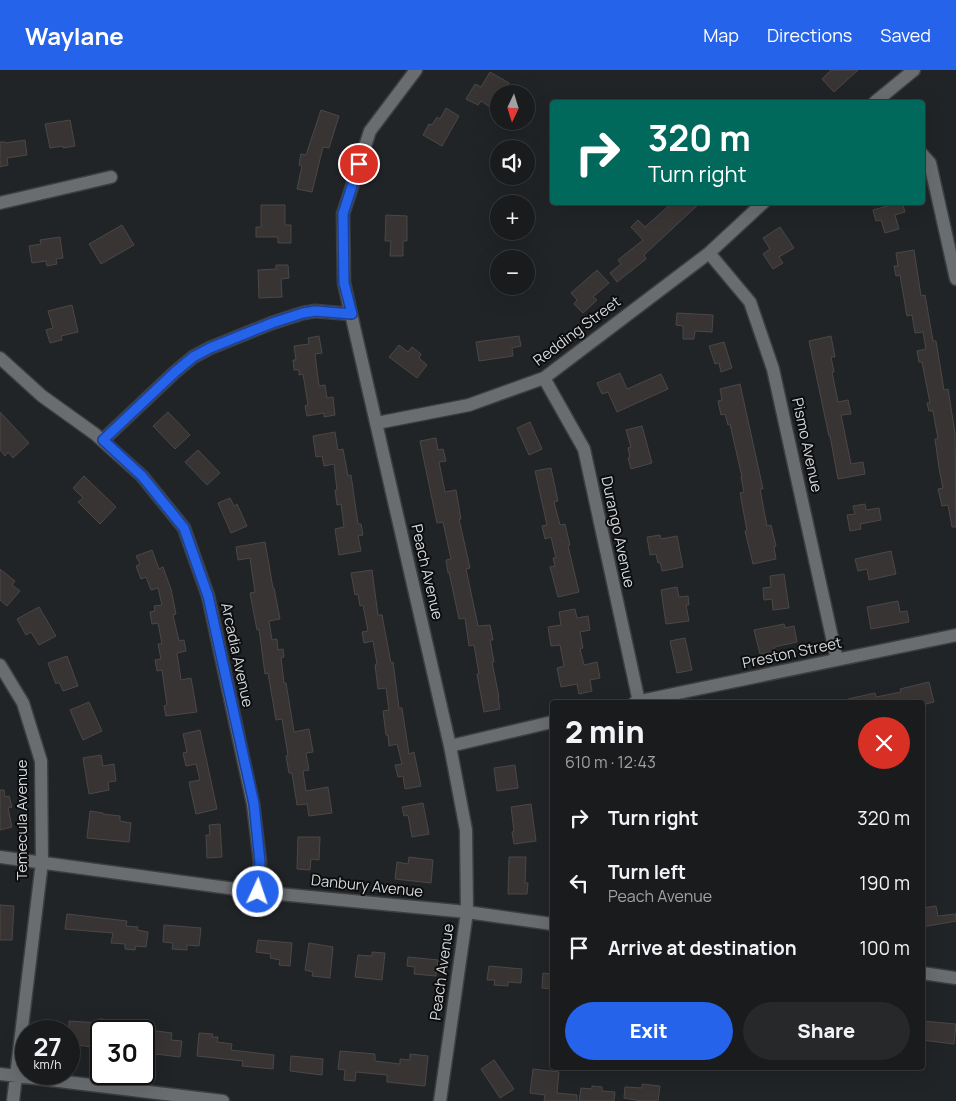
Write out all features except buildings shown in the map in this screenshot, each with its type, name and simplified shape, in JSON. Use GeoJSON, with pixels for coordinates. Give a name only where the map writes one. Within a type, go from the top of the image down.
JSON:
{"type":"FeatureCollection","features":[{"type":"Feature","properties":{"kind":"street","name":"Peach Avenue"},"geometry":{"type":"LineString","coordinates":[[416,70],[370,131],[343,214],[344,283],[450,746],[466,830],[466,912],[440,1101]]}},
{"type":"Feature","properties":{"kind":"street"},"geometry":{"type":"LineString","coordinates":[[880,100],[914,70]]}},
{"type":"Feature","properties":{"kind":"street"},"geometry":{"type":"LineString","coordinates":[[925,157],[930,163],[956,278]]}},
{"type":"Feature","properties":{"kind":"street"},"geometry":{"type":"LineString","coordinates":[[0,203],[111,177]]}},
{"type":"Feature","properties":{"kind":"street","name":"Redding Street"},"geometry":{"type":"LineString","coordinates":[[377,423],[469,405],[544,378],[709,253],[761,205]]}},
{"type":"Feature","properties":{"kind":"street","name":"Pismo Avenue"},"geometry":{"type":"LineString","coordinates":[[709,253],[750,302],[773,370],[837,660]]}},
{"type":"Feature","properties":{"kind":"street"},"geometry":{"type":"LineString","coordinates":[[103,440],[175,372],[193,357],[210,348],[272,323],[303,313],[315,311],[352,314]]}},
{"type":"Feature","properties":{"kind":"street","name":"Arcadia Avenue"},"geometry":{"type":"LineString","coordinates":[[0,358],[42,396],[103,440],[142,476],[184,528],[208,596],[254,804],[260,862],[258,892]]}},
{"type":"Feature","properties":{"kind":"street","name":"Durango Avenue"},"geometry":{"type":"LineString","coordinates":[[544,378],[584,449],[637,700]]}},
{"type":"Feature","properties":{"kind":"street","name":"Preston Street"},"geometry":{"type":"LineString","coordinates":[[647,700],[956,635]]}},
{"type":"Feature","properties":{"kind":"street","name":"Temecula Avenue"},"geometry":{"type":"LineString","coordinates":[[0,665],[23,703],[41,761],[42,862],[24,1020]]}},
{"type":"Feature","properties":{"kind":"street"},"geometry":{"type":"LineString","coordinates":[[450,746],[550,722]]}},
{"type":"Feature","properties":{"kind":"street","name":"Danbury Avenue"},"geometry":{"type":"LineString","coordinates":[[0,857],[258,892],[466,912],[550,924]]}},
{"type":"Feature","properties":{"kind":"street"},"geometry":{"type":"LineString","coordinates":[[925,973],[956,978]]}},
{"type":"Feature","properties":{"kind":"street"},"geometry":{"type":"LineString","coordinates":[[0,1074],[15,1076]]}},
{"type":"Feature","properties":{"kind":"street"},"geometry":{"type":"LineString","coordinates":[[80,1084],[222,1101]]}},
{"type":"Feature","properties":{"kind":"street","name":"Temecula Avenue"},"geometry":{"type":"LineString","coordinates":[[13,1101],[16,1085]]}},
{"type":"Feature","properties":{"kind":"route"},"geometry":{"type":"LineString","coordinates":[[258,892],[260,862],[254,804],[208,596],[184,528],[142,476],[103,440],[175,372],[193,357],[210,348],[272,323],[303,313],[315,311],[352,314],[344,283],[343,214],[359,164]]}}]}
